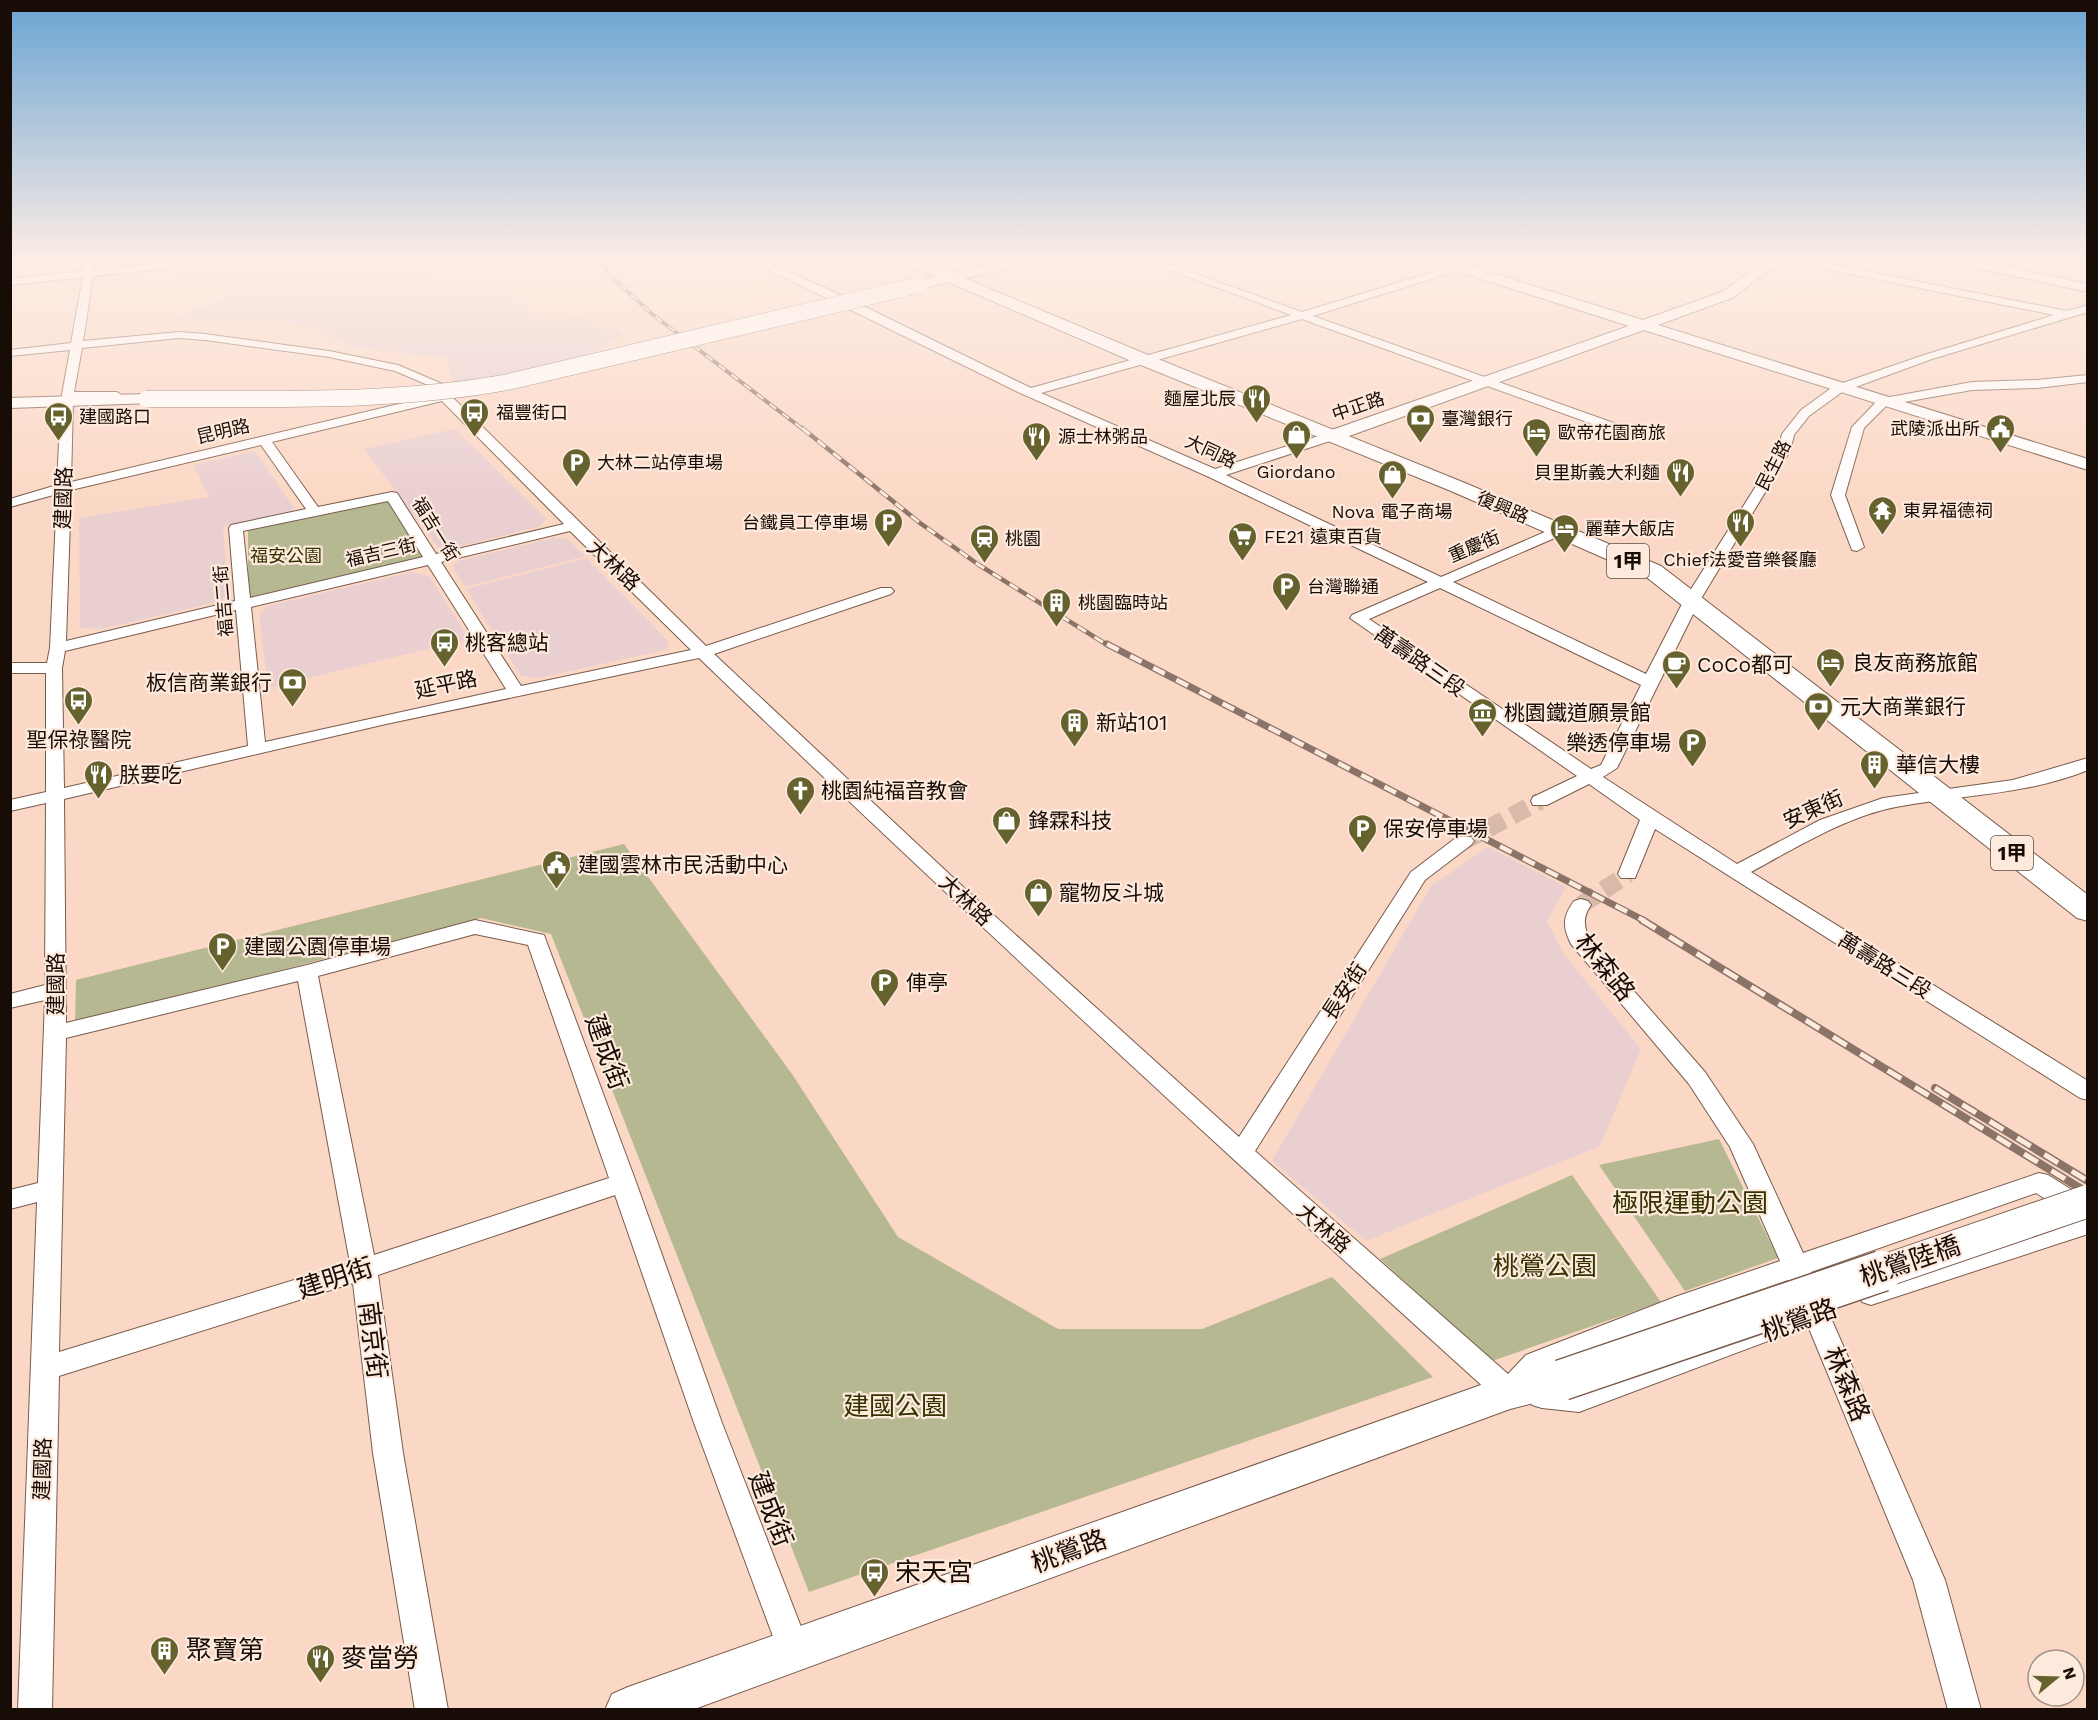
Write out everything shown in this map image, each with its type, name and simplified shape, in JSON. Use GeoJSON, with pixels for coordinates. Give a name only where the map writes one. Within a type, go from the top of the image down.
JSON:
{"type":"FeatureCollection","features":[{"type":"Feature","properties":{"kind":"main road","name":"復興路"},"geometry":{"type":"LineString","coordinates":[[1098,340],[1653,571],[2088,911]]}},
{"type":"Feature","properties":{"kind":"street","name":"建國路"},"geometry":{"type":"LineString","coordinates":[[35,1710],[56,990],[53,797],[54,668],[58,648],[67,400],[77,340]]}},
{"type":"Feature","properties":{"kind":"street"},"geometry":{"type":"LineString","coordinates":[[10,353],[123,340]]}},
{"type":"Feature","properties":{"kind":"street"},"geometry":{"type":"LineString","coordinates":[[234,340],[329,354],[398,368],[446,392]]}},
{"type":"Feature","properties":{"kind":"street"},"geometry":{"type":"LineString","coordinates":[[10,403],[67,400],[423,395],[508,382],[685,340]]}},
{"type":"Feature","properties":{"kind":"street","name":"大同路"},"geometry":{"type":"LineString","coordinates":[[925,340],[1031,392],[1214,474],[1649,682]]}},
{"type":"Feature","properties":{"kind":"street"},"geometry":{"type":"LineString","coordinates":[[1031,392],[1211,340]]}},
{"type":"Feature","properties":{"kind":"street"},"geometry":{"type":"LineString","coordinates":[[1367,340],[1635,435]]}},
{"type":"Feature","properties":{"kind":"street","name":"中正路"},"geometry":{"type":"LineString","coordinates":[[1214,474],[1485,383],[1598,340]]}},
{"type":"Feature","properties":{"kind":"street"},"geometry":{"type":"LineString","coordinates":[[1686,340],[2088,465]]}},
{"type":"Feature","properties":{"kind":"street","name":"民生路"},"geometry":{"type":"LineString","coordinates":[[1591,778],[1608,768],[1691,602],[1784,451],[1788,434],[1806,413],[1838,389],[1982,340]]}},
{"type":"Feature","properties":{"kind":"street"},"geometry":{"type":"LineString","coordinates":[[67,400],[395,400],[446,392],[504,388],[686,344]]}},
{"type":"Feature","properties":{"kind":"street"},"geometry":{"type":"LineString","coordinates":[[1857,547],[1838,495],[1858,427],[1883,402],[1972,386],[2037,384],[2088,378]]}},
{"type":"Feature","properties":{"kind":"street","name":"昆明路"},"geometry":{"type":"LineString","coordinates":[[10,503],[446,392]]}},
{"type":"Feature","properties":{"kind":"street","name":"大林路"},"geometry":{"type":"LineString","coordinates":[[446,392],[572,526],[906,846],[1240,1154],[1509,1392]]}},
{"type":"Feature","properties":{"kind":"street"},"geometry":{"type":"LineString","coordinates":[[264,440],[315,512]]}},
{"type":"Feature","properties":{"kind":"street","name":"福吉一街"},"geometry":{"type":"LineString","coordinates":[[315,512],[392,496],[517,693]]}},
{"type":"Feature","properties":{"kind":"street","name":"福吉二街"},"geometry":{"type":"LineString","coordinates":[[257,750],[236,528],[315,512]]}},
{"type":"Feature","properties":{"kind":"street","name":"福吉三街"},"geometry":{"type":"LineString","coordinates":[[58,648],[572,526]]}},
{"type":"Feature","properties":{"kind":"street","name":"重慶街"},"geometry":{"type":"LineString","coordinates":[[1438,582],[1559,531]]}},
{"type":"Feature","properties":{"kind":"street","name":"萬壽路三段"},"geometry":{"type":"LineString","coordinates":[[1438,582],[1358,618],[1647,816],[2088,1092]]}},
{"type":"Feature","properties":{"kind":"street","name":"延平路"},"geometry":{"type":"LineString","coordinates":[[10,806],[386,719],[703,652],[886,591]]}},
{"type":"Feature","properties":{"kind":"street"},"geometry":{"type":"LineString","coordinates":[[10,668],[54,668]]}},
{"type":"Feature","properties":{"kind":"street","name":"安東街"},"geometry":{"type":"LineString","coordinates":[[1736,872],[1827,824],[1890,802],[2014,784],[2088,763]]}},
{"type":"Feature","properties":{"kind":"street"},"geometry":{"type":"LineString","coordinates":[[1540,801],[1591,778]]}},
{"type":"Feature","properties":{"kind":"street"},"geometry":{"type":"LineString","coordinates":[[1628,874],[1647,816]]}},
{"type":"Feature","properties":{"kind":"street","name":"長安街"},"geometry":{"type":"LineString","coordinates":[[1240,1154],[1418,876],[1464,841]]}},
{"type":"Feature","properties":{"kind":"street","name":"林森路"},"geometry":{"type":"LineString","coordinates":[[1581,905],[1574,915],[1573,928],[1581,944],[1674,1049],[1741,1144],[1929,1580],[1965,1710]]}},
{"type":"Feature","properties":{"kind":"street","name":"建成街"},"geometry":{"type":"LineString","coordinates":[[55,1033],[307,972],[475,927],[537,940],[708,1423],[794,1650]]}},
{"type":"Feature","properties":{"kind":"street","name":"南京街"},"geometry":{"type":"LineString","coordinates":[[307,972],[364,1269],[388,1453],[432,1710]]}},
{"type":"Feature","properties":{"kind":"street"},"geometry":{"type":"LineString","coordinates":[[10,1001],[56,990]]}},
{"type":"Feature","properties":{"kind":"street","name":"建明街"},"geometry":{"type":"LineString","coordinates":[[45,1368],[364,1269],[624,1182]]}},
{"type":"Feature","properties":{"kind":"street","name":"桃鶯路"},"geometry":{"type":"LineString","coordinates":[[1509,1392],[1536,1363],[1684,1305],[2039,1182],[2088,1213]]}},
{"type":"Feature","properties":{"kind":"street"},"geometry":{"type":"LineString","coordinates":[[10,1200],[50,1189]]}},
{"type":"Feature","properties":{"kind":"street","name":"桃鶯陸橋"},"geometry":{"type":"LineString","coordinates":[[1562,1380],[2088,1201]]}},
{"type":"Feature","properties":{"kind":"street","name":"桃鶯路"},"geometry":{"type":"LineString","coordinates":[[1509,1392],[1579,1400],[1869,1294],[2088,1224]]}},
{"type":"Feature","properties":{"kind":"street"},"geometry":{"type":"LineString","coordinates":[[1833,1252],[1869,1294]]}},
{"type":"Feature","properties":{"kind":"street","name":"桃鶯路"},"geometry":{"type":"LineString","coordinates":[[628,1710],[1509,1392],[1562,1380]]}},
{"type":"Feature","properties":{"kind":"shaded area"},"geometry":{"type":"Polygon","coordinates":[[[339,340],[614,340],[592,356],[497,377],[453,382],[447,358],[358,348],[339,340]]]}},
{"type":"Feature","properties":{"kind":"shaded area"},"geometry":{"type":"Polygon","coordinates":[[[455,429],[546,519],[541,526],[450,549],[438,547],[364,449],[455,429]]]}},
{"type":"Feature","properties":{"kind":"shaded area"},"geometry":{"type":"Polygon","coordinates":[[[255,451],[294,508],[289,512],[223,526],[228,593],[221,601],[101,629],[80,628],[79,518],[209,497],[193,465],[255,451]]]}},
{"type":"Feature","properties":{"kind":"shaded area"},"geometry":{"type":"Polygon","coordinates":[[[553,538],[567,539],[585,556],[465,587],[452,566],[458,561],[553,538]]]}},
{"type":"Feature","properties":{"kind":"shaded area"},"geometry":{"type":"Polygon","coordinates":[[[586,558],[669,642],[665,650],[538,678],[521,676],[466,589],[586,558]]]}},
{"type":"Feature","properties":{"kind":"shaded area"},"geometry":{"type":"Polygon","coordinates":[[[412,572],[429,576],[469,639],[268,688],[259,615],[268,606],[412,572]]]}},
{"type":"Feature","properties":{"kind":"shaded area"},"geometry":{"type":"Polygon","coordinates":[[[1488,847],[1566,887],[1547,921],[1563,953],[1641,1049],[1600,1146],[1366,1241],[1272,1161],[1431,886],[1488,847]]]}},
{"type":"Feature","properties":{"kind":"green space","name":"福安公園"},"geometry":{"type":"Polygon","coordinates":[[[388,499],[424,557],[248,600],[248,527],[388,499]]]}},
{"type":"Feature","properties":{"kind":"green space","name":"建國公園"},"geometry":{"type":"Polygon","coordinates":[[[624,844],[792,1074],[898,1237],[1058,1329],[1202,1329],[1332,1277],[1433,1377],[809,1592],[551,934],[481,918],[75,1024],[76,980],[624,844]]]}},
{"type":"Feature","properties":{"kind":"green space","name":"極限運動公園"},"geometry":{"type":"Polygon","coordinates":[[[1719,1139],[1778,1258],[1685,1291],[1599,1165],[1719,1139]]]}},
{"type":"Feature","properties":{"kind":"green space","name":"桃鶯公園"},"geometry":{"type":"Polygon","coordinates":[[[1572,1175],[1661,1302],[1492,1361],[1380,1259],[1572,1175]]]}},
{"type":"Feature","properties":{"kind":"tunnel"},"geometry":{"type":"LineString","coordinates":[[1464,841],[1540,801]]}},
{"type":"Feature","properties":{"kind":"tunnel"},"geometry":{"type":"LineString","coordinates":[[1581,905],[1628,874]]}},
{"type":"Feature","properties":{"kind":"railway"},"geometry":{"type":"LineString","coordinates":[[686,340],[804,430]]}},
{"type":"Feature","properties":{"kind":"railway"},"geometry":{"type":"LineString","coordinates":[[802,428],[920,523],[979,565],[1109,646]]}},
{"type":"Feature","properties":{"kind":"railway"},"geometry":{"type":"LineString","coordinates":[[1107,644],[1645,921]]}},
{"type":"Feature","properties":{"kind":"railway"},"geometry":{"type":"LineString","coordinates":[[1642,920],[2088,1193]]}},
{"type":"Feature","properties":{"kind":"railway"},"geometry":{"type":"LineString","coordinates":[[1935,1088],[2088,1181]]}},
{"type":"Feature","properties":{"kind":"place","name":"麵屋北辰"},"geometry":{"type":"Point","coordinates":[1257,424]}},
{"type":"Feature","properties":{"kind":"place","name":"福豐街口"},"geometry":{"type":"Point","coordinates":[475,438]}},
{"type":"Feature","properties":{"kind":"place","name":"建國路口"},"geometry":{"type":"Point","coordinates":[58,442]}},
{"type":"Feature","properties":{"kind":"place","name":"臺灣銀行"},"geometry":{"type":"Point","coordinates":[1420,444]}},
{"type":"Feature","properties":{"kind":"place","name":"武陵派出所"},"geometry":{"type":"Point","coordinates":[2001,454]}},
{"type":"Feature","properties":{"kind":"place","name":"歐帝花園商旅"},"geometry":{"type":"Point","coordinates":[1537,458]}},
{"type":"Feature","properties":{"kind":"place","name":"Giordano"},"geometry":{"type":"Point","coordinates":[1296,460]}},
{"type":"Feature","properties":{"kind":"place","name":"源士林粥品"},"geometry":{"type":"Point","coordinates":[1037,462]}},
{"type":"Feature","properties":{"kind":"place","name":"大林二站停車場"},"geometry":{"type":"Point","coordinates":[576,488]}},
{"type":"Feature","properties":{"kind":"place","name":"貝里斯義大利麵"},"geometry":{"type":"Point","coordinates":[1681,498]}},
{"type":"Feature","properties":{"kind":"place","name":"Nova 電子商場"},"geometry":{"type":"Point","coordinates":[1392,500]}},
{"type":"Feature","properties":{"kind":"place","name":"東昇福德祠"},"geometry":{"type":"Point","coordinates":[1882,536]}},
{"type":"Feature","properties":{"kind":"place","name":"台鐵員工停車場"},"geometry":{"type":"Point","coordinates":[889,548]}},
{"type":"Feature","properties":{"kind":"place","name":"Chief法愛音樂餐廳"},"geometry":{"type":"Point","coordinates":[1740,548]}},
{"type":"Feature","properties":{"kind":"place","name":"麗華大飯店"},"geometry":{"type":"Point","coordinates":[1564,554]}},
{"type":"Feature","properties":{"kind":"place","name":"FE21 遠東百貨"},"geometry":{"type":"Point","coordinates":[1243,562]}},
{"type":"Feature","properties":{"kind":"place","name":"桃園"},"geometry":{"type":"Point","coordinates":[984,564]}},
{"type":"Feature","properties":{"kind":"place","name":"台灣聯通"},"geometry":{"type":"Point","coordinates":[1286,612]}},
{"type":"Feature","properties":{"kind":"place","name":"桃園臨時站"},"geometry":{"type":"Point","coordinates":[1057,628]}},
{"type":"Feature","properties":{"kind":"place","name":"桃客總站"},"geometry":{"type":"Point","coordinates":[444,668]}},
{"type":"Feature","properties":{"kind":"place","name":"良友商務旅館"},"geometry":{"type":"Point","coordinates":[1831,688]}},
{"type":"Feature","properties":{"kind":"place","name":"CoCo都可"},"geometry":{"type":"Point","coordinates":[1676,690]}},
{"type":"Feature","properties":{"kind":"place","name":"板信商業銀行"},"geometry":{"type":"Point","coordinates":[293,708]}},
{"type":"Feature","properties":{"kind":"place","name":"聖保祿醫院"},"geometry":{"type":"Point","coordinates":[79,726]}},
{"type":"Feature","properties":{"kind":"place","name":"元大商業銀行"},"geometry":{"type":"Point","coordinates":[1819,732]}},
{"type":"Feature","properties":{"kind":"place","name":"桃園鐵道願景館"},"geometry":{"type":"Point","coordinates":[1483,738]}},
{"type":"Feature","properties":{"kind":"place","name":"新站101"},"geometry":{"type":"Point","coordinates":[1075,748]}},
{"type":"Feature","properties":{"kind":"place","name":"樂透停車場"},"geometry":{"type":"Point","coordinates":[1692,768]}},
{"type":"Feature","properties":{"kind":"place","name":"華信大樓"},"geometry":{"type":"Point","coordinates":[1875,790]}},
{"type":"Feature","properties":{"kind":"place","name":"朕要吃"},"geometry":{"type":"Point","coordinates":[98,800]}},
{"type":"Feature","properties":{"kind":"place","name":"桃園純福音教會"},"geometry":{"type":"Point","coordinates":[800,816]}},
{"type":"Feature","properties":{"kind":"place","name":"鋒霖科技"},"geometry":{"type":"Point","coordinates":[1007,846]}},
{"type":"Feature","properties":{"kind":"place","name":"保安停車場"},"geometry":{"type":"Point","coordinates":[1362,854]}},
{"type":"Feature","properties":{"kind":"place","name":"建國雲林市民活動中心"},"geometry":{"type":"Point","coordinates":[557,890]}},
{"type":"Feature","properties":{"kind":"place","name":"寵物反斗城"},"geometry":{"type":"Point","coordinates":[1038,918]}},
{"type":"Feature","properties":{"kind":"place","name":"建國公園停車場"},"geometry":{"type":"Point","coordinates":[223,972]}},
{"type":"Feature","properties":{"kind":"place","name":"俥亭"},"geometry":{"type":"Point","coordinates":[885,1008]}},
{"type":"Feature","properties":{"kind":"place","name":"宋天宮"},"geometry":{"type":"Point","coordinates":[874,1598]}},
{"type":"Feature","properties":{"kind":"place","name":"聚寶第"},"geometry":{"type":"Point","coordinates":[165,1676]}},
{"type":"Feature","properties":{"kind":"place","name":"麥當勞"},"geometry":{"type":"Point","coordinates":[320,1684]}}]}
